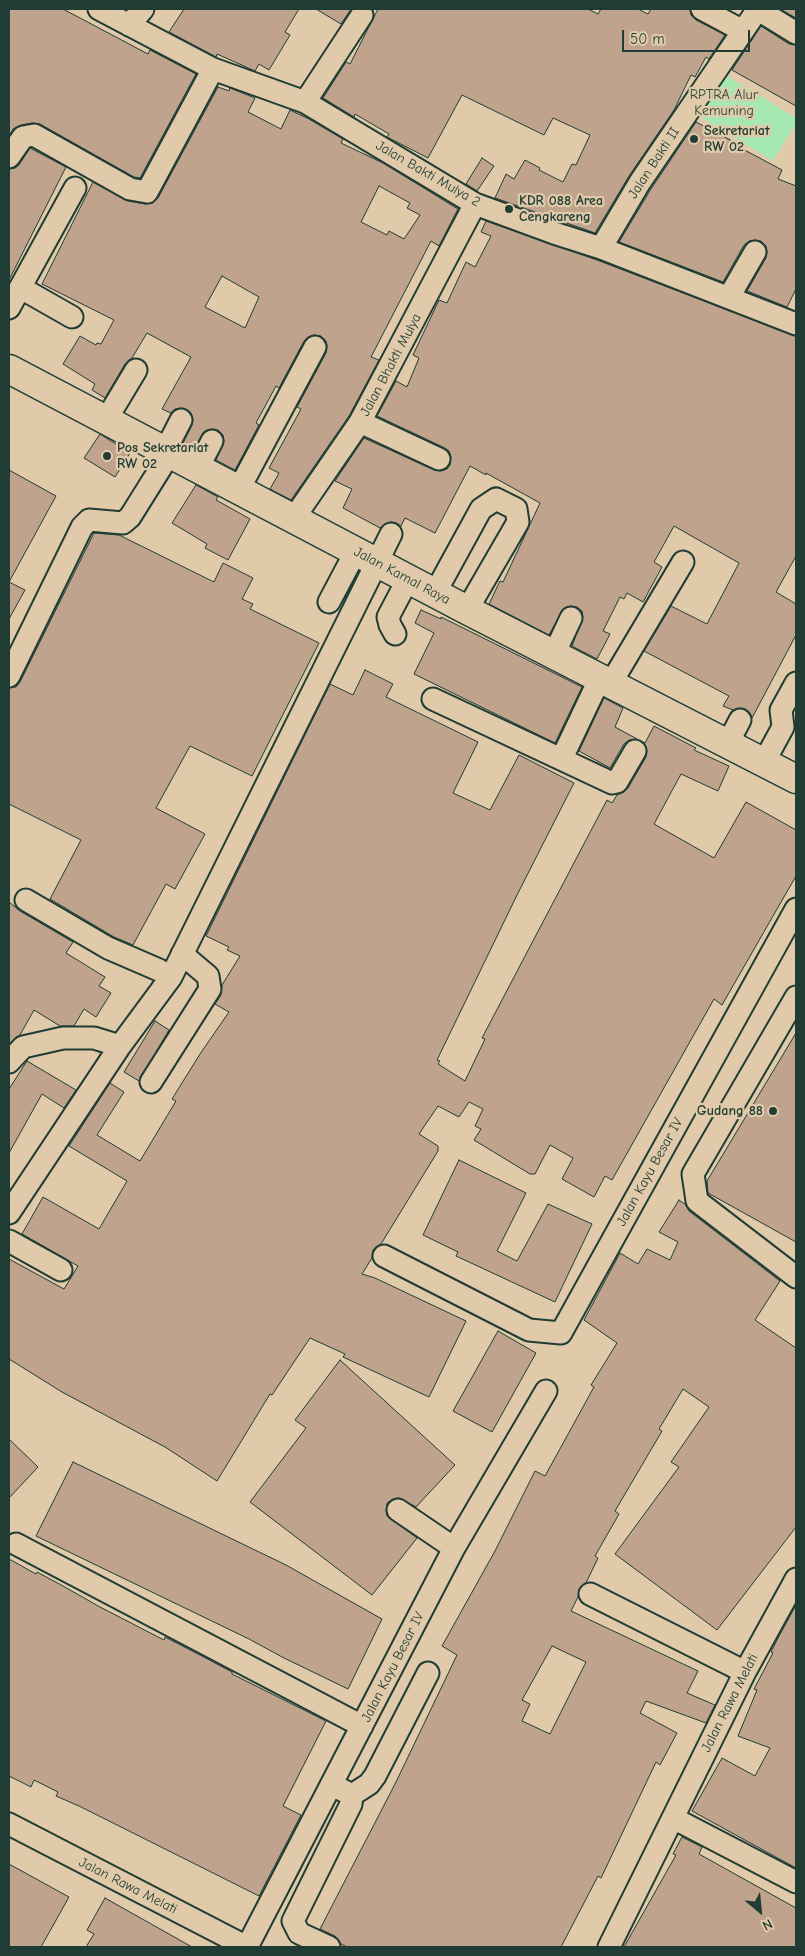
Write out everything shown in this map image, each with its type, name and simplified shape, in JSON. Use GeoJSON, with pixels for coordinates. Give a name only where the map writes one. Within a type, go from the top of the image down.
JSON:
{"type":"FeatureCollection","features":[{"type":"Feature","properties":{"kind":"main road","name":"Jalan Kamal Raya"},"geometry":{"type":"LineString","coordinates":[[9,369],[606,681],[734,732],[764,762],[796,779]]}},
{"type":"Feature","properties":{"kind":"street","name":"Jalan Bakti Mulya 2"},"geometry":{"type":"LineString","coordinates":[[99,9],[213,69],[305,102],[475,204],[601,248],[796,324]]}},
{"type":"Feature","properties":{"kind":"street"},"geometry":{"type":"LineString","coordinates":[[129,26],[143,9]]}},
{"type":"Feature","properties":{"kind":"street"},"geometry":{"type":"LineString","coordinates":[[702,9],[743,31],[758,9],[796,33]]}},
{"type":"Feature","properties":{"kind":"street"},"geometry":{"type":"LineString","coordinates":[[305,102],[362,15]]}},
{"type":"Feature","properties":{"kind":"street","name":"Jalan Bakti II"},"geometry":{"type":"LineString","coordinates":[[601,248],[640,182],[743,31]]}},
{"type":"Feature","properties":{"kind":"street"},"geometry":{"type":"LineString","coordinates":[[9,157],[23,137],[34,135],[130,189],[147,192],[213,69]]}},
{"type":"Feature","properties":{"kind":"street"},"geometry":{"type":"LineString","coordinates":[[9,308],[75,188]]}},
{"type":"Feature","properties":{"kind":"street","name":"Jalan Bhakti Mulya"},"geometry":{"type":"LineString","coordinates":[[294,518],[360,422],[475,204]]}},
{"type":"Feature","properties":{"kind":"street"},"geometry":{"type":"LineString","coordinates":[[729,297],[755,252]]}},
{"type":"Feature","properties":{"kind":"street"},"geometry":{"type":"LineString","coordinates":[[21,288],[72,317]]}},
{"type":"Feature","properties":{"kind":"street"},"geometry":{"type":"LineString","coordinates":[[239,490],[315,347]]}},
{"type":"Feature","properties":{"kind":"street"},"geometry":{"type":"LineString","coordinates":[[106,420],[136,370]]}},
{"type":"Feature","properties":{"kind":"street"},"geometry":{"type":"LineString","coordinates":[[9,676],[82,527],[89,520],[123,523],[130,517],[167,452],[181,420]]}},
{"type":"Feature","properties":{"kind":"street"},"geometry":{"type":"LineString","coordinates":[[360,422],[439,459]]}},
{"type":"Feature","properties":{"kind":"street"},"geometry":{"type":"LineString","coordinates":[[198,468],[212,441]]}},
{"type":"Feature","properties":{"kind":"street"},"geometry":{"type":"LineString","coordinates":[[435,593],[481,509],[496,499],[516,509],[518,522],[467,610]]}},
{"type":"Feature","properties":{"kind":"street"},"geometry":{"type":"LineString","coordinates":[[329,602],[366,557],[391,534]]}},
{"type":"Feature","properties":{"kind":"street"},"geometry":{"type":"LineString","coordinates":[[9,1213],[120,1046],[171,977],[366,557]]}},
{"type":"Feature","properties":{"kind":"street"},"geometry":{"type":"LineString","coordinates":[[562,758],[606,681],[683,562]]}},
{"type":"Feature","properties":{"kind":"street"},"geometry":{"type":"LineString","coordinates":[[395,634],[388,617],[408,579]]}},
{"type":"Feature","properties":{"kind":"street"},"geometry":{"type":"LineString","coordinates":[[554,654],[571,618]]}},
{"type":"Feature","properties":{"kind":"street"},"geometry":{"type":"LineString","coordinates":[[764,762],[783,727],[781,710],[796,683]]}},
{"type":"Feature","properties":{"kind":"street"},"geometry":{"type":"LineString","coordinates":[[434,699],[562,758],[605,781],[617,782],[635,751]]}},
{"type":"Feature","properties":{"kind":"street"},"geometry":{"type":"LineString","coordinates":[[26,900],[108,948],[171,977]]}},
{"type":"Feature","properties":{"kind":"street","name":"Jalan Kayu Besar IV"},"geometry":{"type":"LineString","coordinates":[[384,1256],[529,1330],[561,1333],[796,909]]}},
{"type":"Feature","properties":{"kind":"street"},"geometry":{"type":"LineString","coordinates":[[151,1082],[210,989],[208,976],[182,954]]}},
{"type":"Feature","properties":{"kind":"street"},"geometry":{"type":"LineString","coordinates":[[796,997],[693,1174],[697,1201],[796,1277]]}},
{"type":"Feature","properties":{"kind":"street"},"geometry":{"type":"LineString","coordinates":[[9,1062],[23,1047],[63,1038],[94,1038],[120,1046]]}},
{"type":"Feature","properties":{"kind":"street"},"geometry":{"type":"LineString","coordinates":[[9,1241],[61,1270]]}},
{"type":"Feature","properties":{"kind":"street","name":"Jalan Kayu Besar IV"},"geometry":{"type":"LineString","coordinates":[[247,1947],[454,1548],[546,1391]]}},
{"type":"Feature","properties":{"kind":"street"},"geometry":{"type":"LineString","coordinates":[[398,1510],[454,1548]]}},
{"type":"Feature","properties":{"kind":"street"},"geometry":{"type":"LineString","coordinates":[[16,1544],[362,1726]]}},
{"type":"Feature","properties":{"kind":"street","name":"Jalan Rawa Melati"},"geometry":{"type":"LineString","coordinates":[[609,1947],[745,1672],[794,1587]]}},
{"type":"Feature","properties":{"kind":"street"},"geometry":{"type":"LineString","coordinates":[[590,1594],[745,1672]]}},
{"type":"Feature","properties":{"kind":"street"},"geometry":{"type":"LineString","coordinates":[[352,1795],[369,1784],[375,1776],[428,1673]]}},
{"type":"Feature","properties":{"kind":"street"},"geometry":{"type":"LineString","coordinates":[[332,1785],[352,1795]]}},
{"type":"Feature","properties":{"kind":"street"},"geometry":{"type":"LineString","coordinates":[[329,1947],[299,1933],[293,1921],[346,1817],[352,1795]]}},
{"type":"Feature","properties":{"kind":"street"},"geometry":{"type":"LineString","coordinates":[[673,1818],[796,1882]]}},
{"type":"Feature","properties":{"kind":"street","name":"Jalan Rawa Melati"},"geometry":{"type":"LineString","coordinates":[[9,1824],[247,1947]]}},
{"type":"Feature","properties":{"kind":"green space","name":"RPTRA Alur Kemuning"},"geometry":{"type":"Polygon","coordinates":[[[714,68],[796,118],[796,123],[773,161],[689,110],[714,68]]]}},
{"type":"Feature","properties":{"kind":"building"},"geometry":{"type":"Polygon","coordinates":[[[9,9],[63,9],[148,54],[150,50],[196,74],[140,178],[134,177],[40,124],[21,125],[13,129],[9,136],[9,9]]]}},
{"type":"Feature","properties":{"kind":"building"},"geometry":{"type":"Polygon","coordinates":[[[184,9],[299,9],[285,32],[290,35],[269,70],[259,64],[255,71],[217,54],[216,57],[169,32],[184,9]]]}},
{"type":"Feature","properties":{"kind":"building"},"geometry":{"type":"Polygon","coordinates":[[[316,9],[351,9],[341,24],[316,9]]]}},
{"type":"Feature","properties":{"kind":"building"},"geometry":{"type":"Polygon","coordinates":[[[378,9],[588,9],[598,14],[601,9],[638,9],[648,14],[651,9],[690,9],[691,15],[696,20],[725,35],[709,59],[706,57],[695,77],[691,75],[674,110],[629,176],[595,233],[495,198],[506,174],[514,179],[525,160],[540,168],[539,170],[563,182],[572,164],[576,165],[590,135],[553,118],[544,135],[462,95],[428,158],[387,137],[389,134],[355,114],[354,117],[323,98],[346,62],[350,64],[378,9]]]}},
{"type":"Feature","properties":{"kind":"building"},"geometry":{"type":"Polygon","coordinates":[[[780,9],[796,9],[796,18],[780,9]]]}},
{"type":"Feature","properties":{"kind":"building"},"geometry":{"type":"Polygon","coordinates":[[[761,26],[789,44],[796,45],[796,106],[732,70],[761,26]]]}},
{"type":"Feature","properties":{"kind":"building"},"geometry":{"type":"Polygon","coordinates":[[[218,87],[229,91],[230,88],[255,98],[248,112],[281,129],[290,110],[309,119],[343,139],[341,143],[383,163],[458,209],[439,246],[431,241],[371,357],[379,360],[349,416],[291,500],[270,489],[279,473],[269,468],[301,409],[297,407],[326,353],[326,341],[321,336],[314,335],[304,341],[279,388],[276,386],[256,423],[259,425],[235,470],[216,460],[224,441],[223,435],[218,430],[205,431],[194,449],[183,443],[192,425],[191,413],[181,408],[175,409],[171,413],[162,409],[191,357],[147,333],[132,358],[125,364],[105,398],[92,390],[95,384],[63,364],[80,336],[96,345],[97,343],[101,344],[114,320],[42,284],[93,182],[128,201],[145,204],[153,203],[158,198],[218,87]],[[379,186],[361,222],[387,235],[389,231],[404,239],[420,215],[407,208],[410,203],[379,186]],[[222,276],[205,307],[245,328],[259,297],[222,276]]]}},
{"type":"Feature","properties":{"kind":"building"},"geometry":{"type":"Polygon","coordinates":[[[696,122],[782,170],[778,179],[796,186],[796,289],[787,307],[747,291],[766,258],[766,246],[761,241],[749,241],[744,245],[723,282],[619,242],[651,189],[696,122]]]}},
{"type":"Feature","properties":{"kind":"building"},"geometry":{"type":"Polygon","coordinates":[[[30,148],[66,167],[9,280],[9,169],[19,165],[30,148]]]}},
{"type":"Feature","properties":{"kind":"building"},"geometry":{"type":"Polygon","coordinates":[[[482,158],[494,166],[477,191],[466,184],[482,158]]]}},
{"type":"Feature","properties":{"kind":"building"},"geometry":{"type":"Polygon","coordinates":[[[486,221],[597,260],[796,336],[796,556],[776,592],[796,604],[796,635],[752,718],[745,709],[733,710],[723,706],[729,696],[644,651],[671,606],[707,624],[739,563],[674,526],[654,562],[662,567],[643,602],[627,593],[624,599],[620,597],[603,631],[610,634],[597,659],[572,646],[583,617],[582,611],[577,607],[570,606],[564,608],[549,635],[489,604],[500,581],[503,582],[540,503],[470,466],[435,533],[405,518],[401,526],[390,522],[380,528],[343,508],[352,489],[335,481],[364,438],[434,470],[441,471],[447,469],[450,465],[451,457],[449,451],[445,448],[377,416],[396,381],[407,387],[419,358],[413,355],[439,300],[447,303],[466,262],[475,267],[491,236],[481,232],[486,221]]]}},
{"type":"Feature","properties":{"kind":"building","name":"Pos Sekretariat RW 02"},"geometry":{"type":"Polygon","coordinates":[[[100,434],[130,453],[115,477],[84,458],[100,434]]]}},
{"type":"Feature","properties":{"kind":"building"},"geometry":{"type":"Polygon","coordinates":[[[9,470],[56,496],[9,582],[9,470]]]}},
{"type":"Feature","properties":{"kind":"building"},"geometry":{"type":"Polygon","coordinates":[[[196,485],[218,497],[216,500],[250,519],[228,560],[205,548],[207,544],[172,523],[196,485]]]}},
{"type":"Feature","properties":{"kind":"building"},"geometry":{"type":"Polygon","coordinates":[[[94,533],[119,535],[214,582],[223,563],[253,578],[242,599],[253,604],[250,609],[319,643],[252,776],[190,746],[156,808],[205,834],[175,889],[166,884],[133,945],[114,937],[50,899],[81,840],[9,804],[9,688],[16,687],[20,682],[94,533]]]}},
{"type":"Feature","properties":{"kind":"building"},"geometry":{"type":"Polygon","coordinates":[[[9,582],[25,590],[9,619],[9,582]]]}},
{"type":"Feature","properties":{"kind":"building"},"geometry":{"type":"Polygon","coordinates":[[[421,610],[441,619],[441,617],[582,687],[555,743],[414,674],[434,633],[415,623],[421,610]]]}},
{"type":"Feature","properties":{"kind":"building"},"geometry":{"type":"Polygon","coordinates":[[[365,670],[393,684],[386,697],[478,742],[453,793],[490,810],[519,755],[574,783],[437,1060],[440,1061],[438,1064],[465,1081],[485,1039],[482,1038],[607,800],[612,803],[617,795],[628,788],[646,757],[647,751],[643,742],[645,743],[654,726],[696,748],[694,750],[729,766],[718,791],[681,774],[654,824],[714,858],[746,802],[796,830],[796,876],[722,1005],[714,999],[612,1180],[605,1176],[594,1197],[562,1179],[573,1158],[550,1145],[535,1174],[530,1174],[474,1140],[481,1129],[475,1126],[483,1109],[469,1102],[459,1117],[438,1106],[419,1134],[438,1146],[438,1151],[381,1244],[373,1250],[372,1258],[362,1274],[375,1278],[466,1321],[429,1397],[343,1357],[345,1354],[310,1338],[272,1395],[270,1394],[217,1481],[165,1447],[62,1392],[9,1359],[9,1259],[64,1289],[72,1276],[78,1266],[22,1234],[43,1197],[99,1229],[127,1181],[69,1146],[110,1083],[124,1092],[97,1135],[140,1161],[176,1101],[172,1099],[229,1012],[215,1004],[221,995],[222,985],[240,956],[227,950],[229,947],[206,936],[330,684],[353,695],[365,670]]]}},
{"type":"Feature","properties":{"kind":"building"},"geometry":{"type":"Polygon","coordinates":[[[604,698],[623,708],[615,727],[637,739],[629,740],[624,744],[610,768],[579,751],[604,698]]]}},
{"type":"Feature","properties":{"kind":"building"},"geometry":{"type":"Polygon","coordinates":[[[9,902],[20,911],[73,942],[66,953],[105,977],[99,986],[111,993],[96,1017],[84,1009],[74,1026],[60,1026],[34,1010],[20,1035],[9,1044],[9,902]]]}},
{"type":"Feature","properties":{"kind":"building"},"geometry":{"type":"Polygon","coordinates":[[[155,1021],[169,1030],[139,1081],[124,1072],[155,1021]]]}},
{"type":"Feature","properties":{"kind":"building","name":"Gudang 88"},"geometry":{"type":"Polygon","coordinates":[[[796,1033],[796,1242],[708,1193],[707,1181],[796,1033]]]}},
{"type":"Feature","properties":{"kind":"building"},"geometry":{"type":"Polygon","coordinates":[[[27,1061],[76,1090],[64,1108],[42,1094],[9,1153],[9,1089],[27,1061]]]}},
{"type":"Feature","properties":{"kind":"building"},"geometry":{"type":"Polygon","coordinates":[[[459,1160],[526,1193],[497,1251],[517,1261],[548,1204],[592,1224],[555,1302],[456,1256],[458,1252],[423,1235],[459,1160]]]}},
{"type":"Feature","properties":{"kind":"building"},"geometry":{"type":"Polygon","coordinates":[[[679,1200],[686,1205],[689,1211],[780,1281],[755,1320],[796,1348],[796,1527],[717,1630],[615,1554],[679,1467],[671,1462],[709,1407],[683,1389],[659,1429],[662,1431],[615,1511],[619,1514],[595,1556],[598,1558],[586,1583],[579,1589],[578,1597],[571,1611],[698,1671],[687,1693],[715,1705],[706,1723],[646,1701],[640,1713],[677,1733],[660,1765],[656,1762],[601,1878],[598,1876],[561,1947],[347,1947],[341,1944],[335,1936],[320,1929],[395,1784],[457,1655],[442,1646],[495,1551],[535,1471],[545,1476],[594,1387],[591,1385],[617,1343],[584,1320],[620,1253],[638,1264],[647,1249],[670,1260],[678,1242],[659,1232],[679,1200]],[[552,1646],[522,1700],[530,1704],[522,1721],[550,1734],[586,1662],[552,1646]]]}},
{"type":"Feature","properties":{"kind":"building"},"geometry":{"type":"Polygon","coordinates":[[[498,1331],[536,1353],[492,1432],[453,1411],[498,1331]]]}},
{"type":"Feature","properties":{"kind":"building"},"geometry":{"type":"Polygon","coordinates":[[[340,1360],[455,1465],[416,1507],[399,1498],[387,1503],[387,1516],[417,1538],[372,1595],[250,1502],[306,1428],[295,1420],[340,1360]]]}},
{"type":"Feature","properties":{"kind":"building"},"geometry":{"type":"Polygon","coordinates":[[[9,1439],[38,1467],[9,1498],[9,1439]]]}},
{"type":"Feature","properties":{"kind":"building"},"geometry":{"type":"Polygon","coordinates":[[[73,1462],[286,1565],[382,1619],[348,1689],[36,1536],[73,1462]]]}},
{"type":"Feature","properties":{"kind":"building"},"geometry":{"type":"Polygon","coordinates":[[[9,1559],[164,1640],[165,1637],[232,1672],[232,1674],[326,1721],[283,1806],[301,1815],[259,1896],[56,1796],[58,1792],[34,1780],[31,1787],[9,1776],[9,1559]]]}},
{"type":"Feature","properties":{"kind":"building"},"geometry":{"type":"Polygon","coordinates":[[[796,1605],[796,1868],[692,1811],[722,1758],[755,1776],[770,1748],[738,1736],[757,1690],[754,1689],[796,1605]]]}},
{"type":"Feature","properties":{"kind":"building"},"geometry":{"type":"Polygon","coordinates":[[[682,1837],[702,1847],[699,1854],[796,1908],[796,1947],[624,1947],[676,1855],[673,1854],[682,1837]]]}},
{"type":"Feature","properties":{"kind":"building"},"geometry":{"type":"Polygon","coordinates":[[[9,1864],[69,1897],[41,1947],[9,1947],[9,1864]]]}},
{"type":"Feature","properties":{"kind":"building"},"geometry":{"type":"Polygon","coordinates":[[[105,1898],[192,1947],[86,1947],[94,1934],[87,1930],[105,1898]]]}},
{"type":"Feature","properties":{"kind":"place","name":"Sekretariat RW 02"},"geometry":{"type":"Point","coordinates":[694,139]}},
{"type":"Feature","properties":{"kind":"place","name":"KDR 088 Area Cengkareng"},"geometry":{"type":"Point","coordinates":[509,209]}},
{"type":"Feature","properties":{"kind":"place","name":"Pos Sekretariat RW 02"},"geometry":{"type":"Point","coordinates":[107,456]}},
{"type":"Feature","properties":{"kind":"place","name":"Gudang 88"},"geometry":{"type":"Point","coordinates":[773,1111]}}]}
